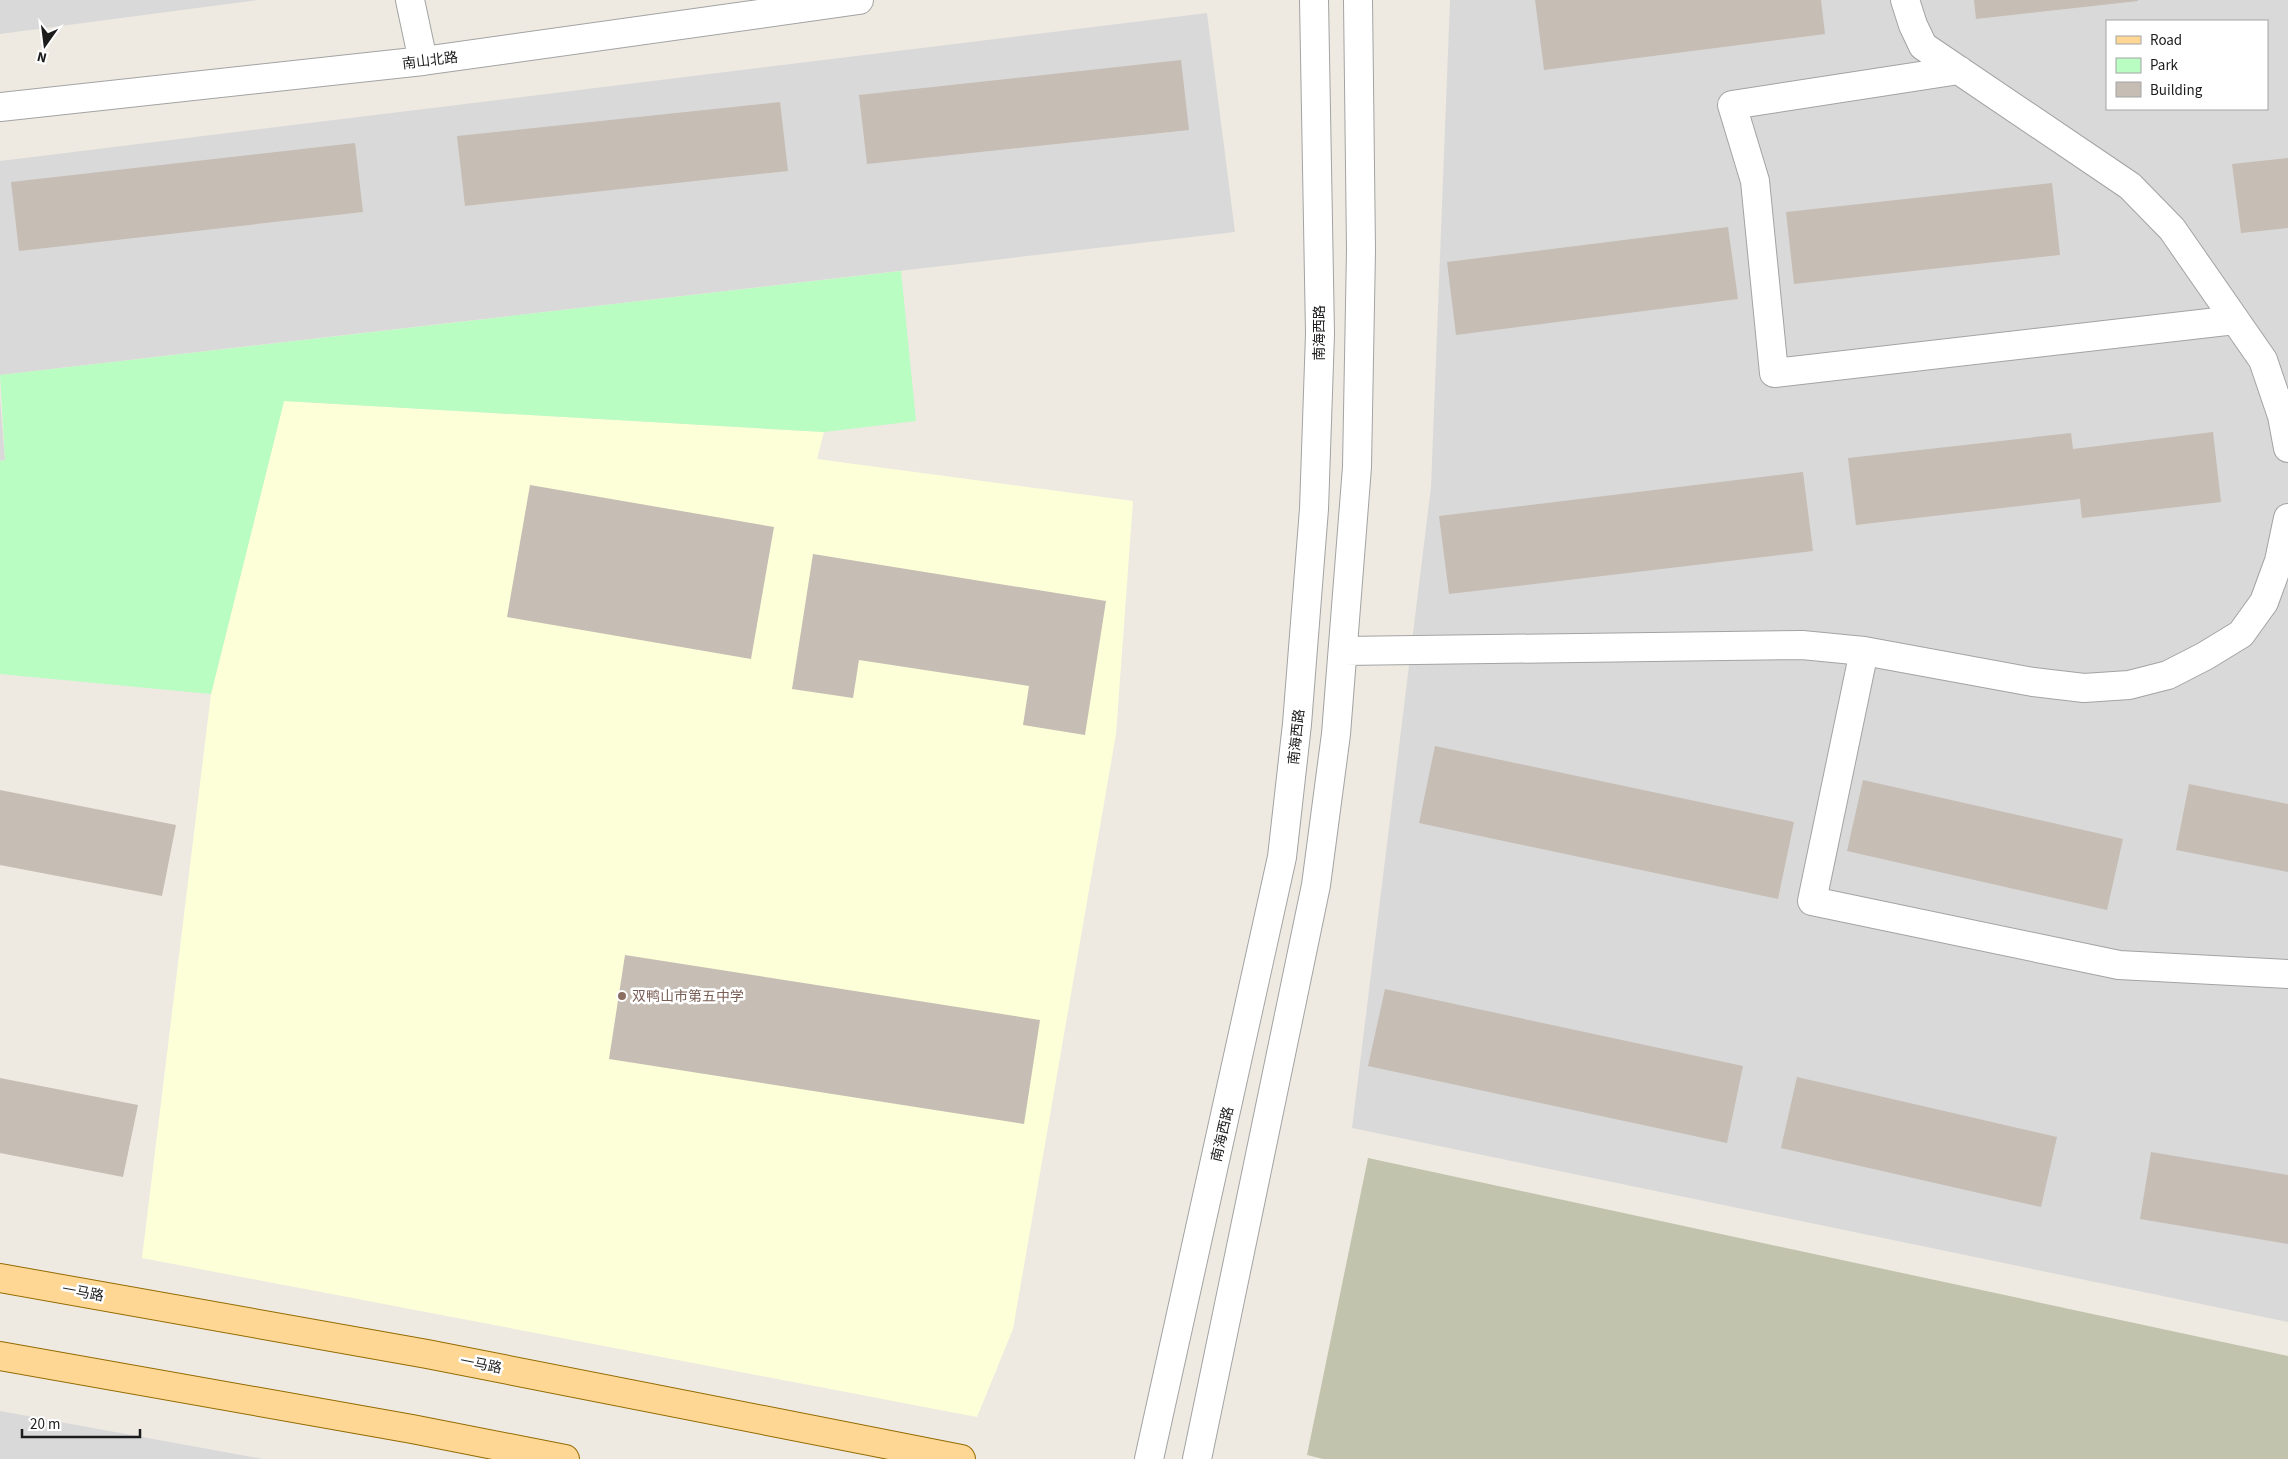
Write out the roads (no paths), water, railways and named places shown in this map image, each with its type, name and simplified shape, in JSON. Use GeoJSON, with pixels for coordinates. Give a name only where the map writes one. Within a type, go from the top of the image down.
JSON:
{"type":"FeatureCollection","features":[{"type":"Feature","properties":{"kind":"main road","name":"一马路"},"geometry":{"type":"LineString","coordinates":[[0,1278],[427,1354],[961,1459]]}},
{"type":"Feature","properties":{"kind":"main road"},"geometry":{"type":"LineString","coordinates":[[0,1356],[412,1429],[565,1459]]}},
{"type":"Feature","properties":{"kind":"street"},"geometry":{"type":"LineString","coordinates":[[410,0],[424,61]]}},
{"type":"Feature","properties":{"kind":"street","name":"南山北路"},"geometry":{"type":"LineString","coordinates":[[0,107],[424,61],[859,0]]}},
{"type":"Feature","properties":{"kind":"street","name":"南海西路"},"geometry":{"type":"LineString","coordinates":[[1149,1459],[1282,858],[1298,724],[1314,509],[1320,334],[1314,0]]}},
{"type":"Feature","properties":{"kind":"street"},"geometry":{"type":"LineString","coordinates":[[1197,1459],[1316,885],[1336,734],[1357,437],[1361,250],[1358,0]]}},
{"type":"Feature","properties":{"kind":"street"},"geometry":{"type":"LineString","coordinates":[[1905,0],[1913,25],[1923,46],[2130,186],[2172,230],[2263,360],[2282,416],[2288,448]]}},
{"type":"Feature","properties":{"kind":"street"},"geometry":{"type":"LineString","coordinates":[[1959,70],[1732,105],[1755,181],[1774,373],[2235,320]]}},
{"type":"Feature","properties":{"kind":"street"},"geometry":{"type":"LineString","coordinates":[[1343,651],[1802,645],[1864,651],[2033,682],[2084,688],[2129,685],[2168,675],[2205,656],[2241,634],[2264,602],[2279,562],[2287,531]]}},
{"type":"Feature","properties":{"kind":"street"},"geometry":{"type":"LineString","coordinates":[[1864,651],[1812,901],[2119,965],[2288,974]]}},
{"type":"Feature","properties":{"kind":"place","name":"双鸭山市第五中学"},"geometry":{"type":"Point","coordinates":[622,996]}}]}
